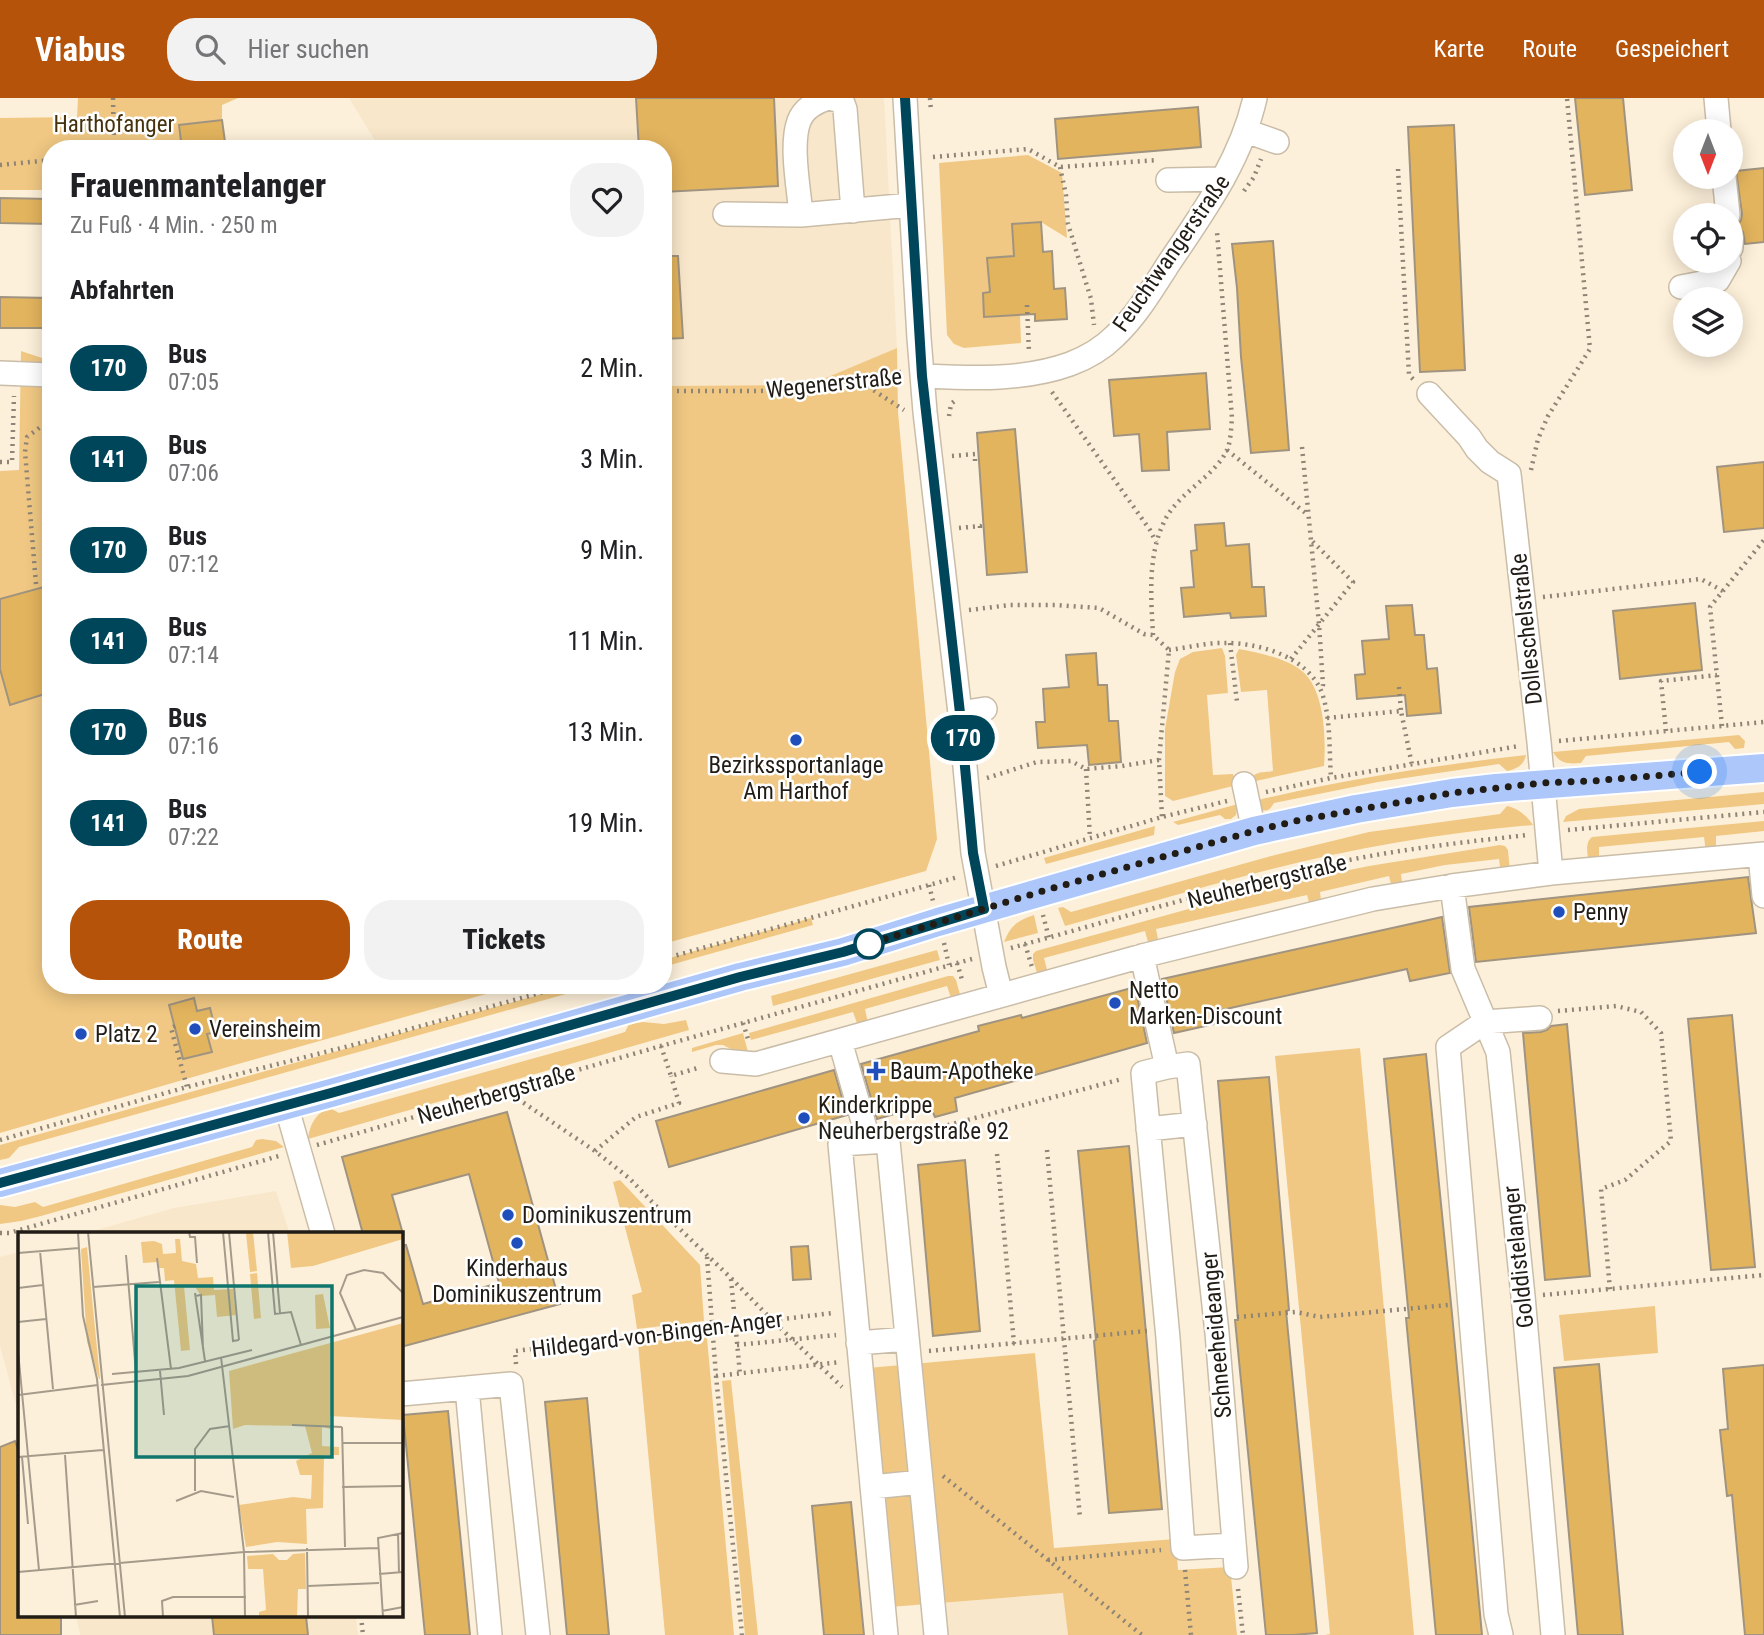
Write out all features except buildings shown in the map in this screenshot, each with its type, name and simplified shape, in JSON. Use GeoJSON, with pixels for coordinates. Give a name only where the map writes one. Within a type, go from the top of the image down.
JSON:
{"type":"FeatureCollection","features":[{"type":"Feature","properties":{"kind":"main road","name":"Neuherbergstraße"},"geometry":{"type":"LineString","coordinates":[[0,1183],[740,977],[843,952],[1254,831],[1356,808],[1452,793],[1542,783],[1764,768]]}},
{"type":"Feature","properties":{"kind":"street"},"geometry":{"type":"LineString","coordinates":[[801,215],[795,146],[799,122],[814,102],[828,98],[842,100],[845,109],[853,211]]}},
{"type":"Feature","properties":{"kind":"street"},"geometry":{"type":"LineString","coordinates":[[905,98],[922,376],[973,853],[1001,995]]}},
{"type":"Feature","properties":{"kind":"street","name":"Feuchtwangerstraße"},"geometry":{"type":"LineString","coordinates":[[922,376],[958,377],[1028,361],[1041,373],[1072,363],[1115,336],[1141,305],[1231,166],[1246,131],[1255,98]]}},
{"type":"Feature","properties":{"kind":"street"},"geometry":{"type":"LineString","coordinates":[[1716,98],[1718,119]]}},
{"type":"Feature","properties":{"kind":"street"},"geometry":{"type":"LineString","coordinates":[[1246,131],[1273,140]]}},
{"type":"Feature","properties":{"kind":"street"},"geometry":{"type":"LineString","coordinates":[[1165,170],[1223,178]]}},
{"type":"Feature","properties":{"kind":"street"},"geometry":{"type":"LineString","coordinates":[[725,214],[801,215],[911,205]]}},
{"type":"Feature","properties":{"kind":"street"},"geometry":{"type":"LineString","coordinates":[[1681,287],[1718,280],[1722,273]]}},
{"type":"Feature","properties":{"kind":"street"},"geometry":{"type":"LineString","coordinates":[[7,373],[42,375]]}},
{"type":"Feature","properties":{"kind":"street"},"geometry":{"type":"LineString","coordinates":[[1429,394],[1477,449],[1490,462],[1509,474]]}},
{"type":"Feature","properties":{"kind":"street","name":"Dolleschelstraße"},"geometry":{"type":"LineString","coordinates":[[1509,474],[1542,783]]}},
{"type":"Feature","properties":{"kind":"street"},"geometry":{"type":"LineString","coordinates":[[960,713],[985,709]]}},
{"type":"Feature","properties":{"kind":"street"},"geometry":{"type":"LineString","coordinates":[[1542,783],[1551,873]]}},
{"type":"Feature","properties":{"kind":"street"},"geometry":{"type":"LineString","coordinates":[[1244,784],[1254,831]]}},
{"type":"Feature","properties":{"kind":"street"},"geometry":{"type":"LineString","coordinates":[[1762,855],[1764,896]]}},
{"type":"Feature","properties":{"kind":"street","name":"Neuherbergstraße"},"geometry":{"type":"LineString","coordinates":[[722,1061],[756,1064],[1142,956],[1373,899],[1551,873],[1762,855]]}},
{"type":"Feature","properties":{"kind":"street","name":"Golddistelanger"},"geometry":{"type":"LineString","coordinates":[[1452,886],[1463,969],[1498,1052],[1553,1635]]}},
{"type":"Feature","properties":{"kind":"street"},"geometry":{"type":"LineString","coordinates":[[1142,956],[1167,1067],[1143,1073],[1168,1338],[1183,1548],[1235,1556]]}},
{"type":"Feature","properties":{"kind":"street"},"geometry":{"type":"LineString","coordinates":[[1501,1635],[1496,1614],[1448,1047],[1485,1022],[1540,1018]]}},
{"type":"Feature","properties":{"kind":"street"},"geometry":{"type":"LineString","coordinates":[[841,1041],[878,1142],[910,1348],[920,1482],[936,1635]]}},
{"type":"Feature","properties":{"kind":"street","name":"Schneeheideanger"},"geometry":{"type":"LineString","coordinates":[[1167,1067],[1188,1064],[1217,1333],[1235,1556]]}},
{"type":"Feature","properties":{"kind":"street"},"geometry":{"type":"LineString","coordinates":[[286,1105],[322,1232]]}},
{"type":"Feature","properties":{"kind":"street"},"geometry":{"type":"LineString","coordinates":[[1148,1129],[1195,1124]]}},
{"type":"Feature","properties":{"kind":"street"},"geometry":{"type":"LineString","coordinates":[[878,1142],[840,1144],[886,1635]]}},
{"type":"Feature","properties":{"kind":"street"},"geometry":{"type":"LineString","coordinates":[[859,1351],[910,1348]]}},
{"type":"Feature","properties":{"kind":"street","name":"Hildegard-von-Bingen-Anger"},"geometry":{"type":"LineString","coordinates":[[402,1394],[511,1384],[538,1635]]}},
{"type":"Feature","properties":{"kind":"street"},"geometry":{"type":"LineString","coordinates":[[467,1388],[490,1635]]}},
{"type":"Feature","properties":{"kind":"street"},"geometry":{"type":"LineString","coordinates":[[872,1487],[920,1482]]}},
{"type":"Feature","properties":{"kind":"path"},"geometry":{"type":"LineString","coordinates":[[113,98],[114,140]]}},
{"type":"Feature","properties":{"kind":"path"},"geometry":{"type":"LineString","coordinates":[[930,98],[932,122]]}},
{"type":"Feature","properties":{"kind":"path"},"geometry":{"type":"LineString","coordinates":[[1509,474],[1530,474],[1538,439],[1548,416],[1590,349],[1567,98]]}},
{"type":"Feature","properties":{"kind":"path"},"geometry":{"type":"LineString","coordinates":[[1242,195],[1273,140]]}},
{"type":"Feature","properties":{"kind":"path"},"geometry":{"type":"LineString","coordinates":[[933,145],[933,157],[1028,149],[1060,167],[1165,170]]}},
{"type":"Feature","properties":{"kind":"path"},"geometry":{"type":"LineString","coordinates":[[0,165],[42,161]]}},
{"type":"Feature","properties":{"kind":"path"},"geometry":{"type":"LineString","coordinates":[[1060,167],[1069,224],[1091,299],[1094,325]]}},
{"type":"Feature","properties":{"kind":"path"},"geometry":{"type":"LineString","coordinates":[[1398,169],[1409,375],[1429,394]]}},
{"type":"Feature","properties":{"kind":"path"},"geometry":{"type":"LineString","coordinates":[[1209,243],[1223,223]]}},
{"type":"Feature","properties":{"kind":"path"},"geometry":{"type":"LineString","coordinates":[[1153,635],[1150,583],[1157,543],[1166,519],[1180,498],[1214,467],[1227,450],[1232,418],[1216,232]]}},
{"type":"Feature","properties":{"kind":"path"},"geometry":{"type":"LineString","coordinates":[[1027,305],[1028,361]]}},
{"type":"Feature","properties":{"kind":"path"},"geometry":{"type":"LineString","coordinates":[[1086,330],[1101,319]]}},
{"type":"Feature","properties":{"kind":"path"},"geometry":{"type":"LineString","coordinates":[[1028,361],[1038,352]]}},
{"type":"Feature","properties":{"kind":"path","name":"Wegenerstraße"},"geometry":{"type":"LineString","coordinates":[[672,391],[821,388],[866,376],[904,372],[922,376]]}},
{"type":"Feature","properties":{"kind":"path"},"geometry":{"type":"LineString","coordinates":[[0,462],[12,462],[7,373]]}},
{"type":"Feature","properties":{"kind":"path"},"geometry":{"type":"LineString","coordinates":[[855,378],[908,412]]}},
{"type":"Feature","properties":{"kind":"path"},"geometry":{"type":"LineString","coordinates":[[1062,386],[1050,389],[1157,543]]}},
{"type":"Feature","properties":{"kind":"path"},"geometry":{"type":"LineString","coordinates":[[948,420],[951,404],[958,398]]}},
{"type":"Feature","properties":{"kind":"path"},"geometry":{"type":"LineString","coordinates":[[36,584],[25,452],[27,437],[42,426]]}},
{"type":"Feature","properties":{"kind":"path"},"geometry":{"type":"LineString","coordinates":[[951,444],[953,468]]}},
{"type":"Feature","properties":{"kind":"path"},"geometry":{"type":"LineString","coordinates":[[1302,447],[1319,624],[1323,685],[1321,692]]}},
{"type":"Feature","properties":{"kind":"path"},"geometry":{"type":"LineString","coordinates":[[1227,450],[1308,515]]}},
{"type":"Feature","properties":{"kind":"path"},"geometry":{"type":"LineString","coordinates":[[952,456],[975,454],[975,462]]}},
{"type":"Feature","properties":{"kind":"path"},"geometry":{"type":"LineString","coordinates":[[958,516],[959,528]]}},
{"type":"Feature","properties":{"kind":"path"},"geometry":{"type":"LineString","coordinates":[[966,527],[980,526],[980,533]]}},
{"type":"Feature","properties":{"kind":"path"},"geometry":{"type":"LineString","coordinates":[[1291,659],[1353,582],[1311,540]]}},
{"type":"Feature","properties":{"kind":"path"},"geometry":{"type":"LineString","coordinates":[[1722,726],[1710,607],[1764,540]]}},
{"type":"Feature","properties":{"kind":"path"},"geometry":{"type":"LineString","coordinates":[[1522,599],[1701,579],[1723,591]]}},
{"type":"Feature","properties":{"kind":"path"},"geometry":{"type":"LineString","coordinates":[[975,609],[1010,605],[1098,608],[1144,634],[1153,635],[1169,650]]}},
{"type":"Feature","properties":{"kind":"path"},"geometry":{"type":"LineString","coordinates":[[1169,650],[1218,643],[1240,643],[1270,650],[1291,659],[1310,673],[1321,692],[1327,718],[1331,778]]}},
{"type":"Feature","properties":{"kind":"path"},"geometry":{"type":"LineString","coordinates":[[1230,643],[1237,702]]}},
{"type":"Feature","properties":{"kind":"path"},"geometry":{"type":"LineString","coordinates":[[1163,817],[1159,760],[1169,650]]}},
{"type":"Feature","properties":{"kind":"path"},"geometry":{"type":"LineString","coordinates":[[1665,731],[1661,681],[1717,675]]}},
{"type":"Feature","properties":{"kind":"path"},"geometry":{"type":"LineString","coordinates":[[1399,687],[1412,765]]}},
{"type":"Feature","properties":{"kind":"path"},"geometry":{"type":"LineString","coordinates":[[1327,718],[1401,711]]}},
{"type":"Feature","properties":{"kind":"path"},"geometry":{"type":"LineString","coordinates":[[991,778],[1037,762],[1070,761],[1086,769],[1159,760]]}},
{"type":"Feature","properties":{"kind":"path"},"geometry":{"type":"LineString","coordinates":[[1086,769],[1090,838]]}},
{"type":"Feature","properties":{"kind":"path","name":"Neuherbergstraße"},"geometry":{"type":"LineString","coordinates":[[0,1233],[9,1234],[991,953],[1340,862],[1448,844],[1546,832],[1764,812]]}},
{"type":"Feature","properties":{"kind":"path"},"geometry":{"type":"LineString","coordinates":[[996,856],[1006,863]]}},
{"type":"Feature","properties":{"kind":"path"},"geometry":{"type":"LineString","coordinates":[[0,1140],[536,994]]}},
{"type":"Feature","properties":{"kind":"path"},"geometry":{"type":"LineString","coordinates":[[1540,1018],[1555,1011],[1616,1006],[1641,1012],[1661,1032],[1671,1141],[1625,1181],[1601,1189],[1610,1290]]}},
{"type":"Feature","properties":{"kind":"path"},"geometry":{"type":"LineString","coordinates":[[175,1026],[171,1028],[187,1087]]}},
{"type":"Feature","properties":{"kind":"path"},"geometry":{"type":"LineString","coordinates":[[595,1150],[636,1117],[680,1103],[661,1046]]}},
{"type":"Feature","properties":{"kind":"path"},"geometry":{"type":"LineString","coordinates":[[671,1076],[722,1061]]}},
{"type":"Feature","properties":{"kind":"path"},"geometry":{"type":"LineString","coordinates":[[878,1142],[1143,1073]]}},
{"type":"Feature","properties":{"kind":"path"},"geometry":{"type":"LineString","coordinates":[[506,1091],[595,1150],[629,1178],[818,1366],[864,1408]]}},
{"type":"Feature","properties":{"kind":"path"},"geometry":{"type":"LineString","coordinates":[[1047,1150],[1080,1518]]}},
{"type":"Feature","properties":{"kind":"path"},"geometry":{"type":"LineString","coordinates":[[997,1154],[1014,1344]]}},
{"type":"Feature","properties":{"kind":"path"},"geometry":{"type":"LineString","coordinates":[[707,1256],[742,1635]]}},
{"type":"Feature","properties":{"kind":"path"},"geometry":{"type":"LineString","coordinates":[[731,1278],[740,1374]]}},
{"type":"Feature","properties":{"kind":"path","name":"Hildegard-von-Bingen-Anger"},"geometry":{"type":"LineString","coordinates":[[511,1384],[517,1374],[514,1351],[834,1313]]}},
{"type":"Feature","properties":{"kind":"path"},"geometry":{"type":"LineString","coordinates":[[910,1348],[1014,1344],[1147,1331]]}},
{"type":"Feature","properties":{"kind":"path"},"geometry":{"type":"LineString","coordinates":[[737,1345],[836,1335]]}},
{"type":"Feature","properties":{"kind":"path"},"geometry":{"type":"LineString","coordinates":[[716,1376],[818,1366],[859,1351]]}},
{"type":"Feature","properties":{"kind":"path"},"geometry":{"type":"LineString","coordinates":[[919,1457],[1142,1635]]}},
{"type":"Feature","properties":{"kind":"path"},"geometry":{"type":"LineString","coordinates":[[1048,1560],[1183,1548],[1191,1635]]}},
{"type":"Feature","properties":{"kind":"path"},"geometry":{"type":"LineString","coordinates":[[1235,1556],[1243,1635]]}},
{"type":"Feature","properties":{"kind":"shaded area"},"geometry":{"type":"Polygon","coordinates":[[[349,98],[884,98],[897,348],[816,382],[789,385],[672,386],[672,140],[375,140],[349,98]]]}},
{"type":"Feature","properties":{"kind":"shaded area"},"geometry":{"type":"Polygon","coordinates":[[[276,1191],[289,1232],[89,1232],[174,1208],[276,1191]]]}},
{"type":"Feature","properties":{"kind":"shaded area"},"geometry":{"type":"Polygon","coordinates":[[[18,1252],[18,1412],[0,1346],[0,1257],[18,1252]]]}},
{"type":"Feature","properties":{"kind":"shaded area"},"geometry":{"type":"Polygon","coordinates":[[[1064,1593],[1068,1635],[942,1635],[939,1603],[1064,1593]]]}},
{"type":"Feature","properties":{"kind":"shaded area"},"geometry":{"type":"Polygon","coordinates":[[[76,1618],[356,1618],[358,1635],[80,1635],[76,1618]]]}},
{"type":"Feature","properties":{"kind":"green space","name":"Harthofanger"},"geometry":{"type":"Polygon","coordinates":[[[78,98],[238,98],[222,105],[222,120],[179,125],[181,140],[42,140],[42,190],[0,190],[0,118],[77,117],[78,98]]]}},
{"type":"Feature","properties":{"kind":"green space"},"geometry":{"type":"Polygon","coordinates":[[[1028,155],[1062,173],[1067,238],[1041,222],[1012,224],[1014,256],[987,258],[990,292],[983,293],[984,316],[1020,315],[1021,343],[964,348],[954,344],[947,335],[939,163],[1028,155]]]}},
{"type":"Feature","properties":{"kind":"green space","name":"Bezirkssportanlage Am Harthof"},"geometry":{"type":"Polygon","coordinates":[[[897,348],[898,412],[937,839],[926,871],[672,942],[672,386],[789,385],[816,382],[897,348]]]}},
{"type":"Feature","properties":{"kind":"green space"},"geometry":{"type":"Polygon","coordinates":[[[21,351],[42,358],[42,994],[486,994],[0,1133],[0,471],[19,470],[21,351]]]}},
{"type":"Feature","properties":{"kind":"green space"},"geometry":{"type":"Polygon","coordinates":[[[1222,648],[1228,693],[1207,695],[1213,775],[1233,774],[1237,785],[1173,801],[1165,796],[1165,729],[1175,672],[1180,659],[1193,652],[1222,648]]]}},
{"type":"Feature","properties":{"kind":"green space"},"geometry":{"type":"Polygon","coordinates":[[[1239,649],[1288,663],[1310,679],[1320,702],[1325,742],[1324,766],[1251,782],[1256,774],[1273,771],[1267,690],[1241,692],[1236,655],[1239,649]]]}},
{"type":"Feature","properties":{"kind":"green space"},"geometry":{"type":"Polygon","coordinates":[[[1739,735],[1745,741],[1744,748],[1735,749],[1729,742],[1586,756],[1581,763],[1562,761],[1553,752],[1739,735]]]}},
{"type":"Feature","properties":{"kind":"green space"},"geometry":{"type":"Polygon","coordinates":[[[1526,755],[1520,766],[1507,771],[1499,764],[1378,782],[1274,803],[1266,811],[1261,810],[1258,800],[1392,773],[1526,755]]]}},
{"type":"Feature","properties":{"kind":"green space"},"geometry":{"type":"Polygon","coordinates":[[[1764,792],[1764,804],[1563,822],[1566,816],[1579,809],[1764,792]]]}},
{"type":"Feature","properties":{"kind":"green space"},"geometry":{"type":"Polygon","coordinates":[[[1238,804],[1236,815],[1231,819],[1220,815],[1178,825],[1173,822],[1238,804]]]}},
{"type":"Feature","properties":{"kind":"green space"},"geometry":{"type":"Polygon","coordinates":[[[1507,806],[1522,813],[1533,825],[1430,837],[1327,856],[1236,878],[1065,926],[1058,908],[1063,907],[1071,912],[1275,855],[1369,832],[1500,814],[1507,806]]]}},
{"type":"Feature","properties":{"kind":"green space"},"geometry":{"type":"Polygon","coordinates":[[[1764,821],[1764,831],[1716,836],[1716,851],[1706,852],[1704,837],[1599,847],[1599,864],[1589,865],[1587,846],[1592,837],[1764,821]]]}},
{"type":"Feature","properties":{"kind":"green space"},"geometry":{"type":"Polygon","coordinates":[[[1155,826],[1154,835],[1046,864],[1044,858],[1155,826]]]}},
{"type":"Feature","properties":{"kind":"green space"},"geometry":{"type":"Polygon","coordinates":[[[1500,845],[1508,850],[1510,872],[1501,875],[1499,859],[1445,865],[1401,874],[1403,890],[1393,892],[1389,876],[1320,892],[1322,908],[1311,910],[1307,895],[1156,929],[1159,944],[1149,946],[1145,931],[1044,958],[1048,973],[1038,976],[1033,960],[1036,951],[1265,888],[1369,866],[1500,845]]]}},
{"type":"Feature","properties":{"kind":"green space"},"geometry":{"type":"Polygon","coordinates":[[[1034,915],[1038,933],[1004,942],[1015,924],[1034,915]]]}},
{"type":"Feature","properties":{"kind":"green space"},"geometry":{"type":"Polygon","coordinates":[[[811,918],[813,925],[672,964],[672,957],[811,918]]]}},
{"type":"Feature","properties":{"kind":"green space"},"geometry":{"type":"Polygon","coordinates":[[[937,950],[940,960],[773,1006],[771,996],[937,950]]]}},
{"type":"Feature","properties":{"kind":"green space"},"geometry":{"type":"Polygon","coordinates":[[[953,976],[956,980],[961,998],[952,1001],[947,986],[865,1009],[868,1023],[858,1026],[853,1012],[751,1040],[749,1033],[953,976]]]}},
{"type":"Feature","properties":{"kind":"green space"},"geometry":{"type":"Polygon","coordinates":[[[542,994],[566,994],[19,1147],[9,1158],[0,1160],[0,1145],[542,994]]]}},
{"type":"Feature","properties":{"kind":"green space"},"geometry":{"type":"Polygon","coordinates":[[[686,1020],[689,1030],[308,1139],[314,1120],[330,1108],[339,1113],[592,1042],[625,1032],[629,1024],[664,1024],[686,1020]]]}},
{"type":"Feature","properties":{"kind":"green space"},"geometry":{"type":"Polygon","coordinates":[[[743,1033],[748,1052],[716,1045],[692,1052],[692,1048],[743,1033]]]}},
{"type":"Feature","properties":{"kind":"green space"},"geometry":{"type":"Polygon","coordinates":[[[1360,1048],[1414,1635],[1325,1635],[1330,1634],[1275,1056],[1360,1048]]]}},
{"type":"Feature","properties":{"kind":"green space"},"geometry":{"type":"Polygon","coordinates":[[[256,1140],[276,1141],[284,1147],[41,1216],[0,1224],[0,1205],[15,1207],[35,1202],[43,1207],[252,1147],[256,1140]]]}},
{"type":"Feature","properties":{"kind":"green space"},"geometry":{"type":"Polygon","coordinates":[[[620,1180],[700,1265],[704,1321],[637,1329],[632,1295],[642,1292],[613,1182],[620,1180]]]}},
{"type":"Feature","properties":{"kind":"green space"},"geometry":{"type":"Polygon","coordinates":[[[1655,1306],[1658,1353],[1564,1361],[1559,1315],[1655,1306]]]}},
{"type":"Feature","properties":{"kind":"green space"},"geometry":{"type":"Polygon","coordinates":[[[704,1333],[707,1338],[734,1635],[665,1635],[638,1344],[704,1333]]]}},
{"type":"Feature","properties":{"kind":"green space"},"geometry":{"type":"Polygon","coordinates":[[[1035,1353],[1054,1548],[1176,1539],[1178,1570],[1230,1567],[1237,1635],[1068,1635],[1063,1593],[890,1607],[868,1368],[1035,1353]]]}},
{"type":"Feature","properties":{"kind":"green space"},"geometry":{"type":"Polygon","coordinates":[[[731,1380],[758,1635],[745,1635],[722,1381],[731,1380]]]}},
{"type":"Feature","properties":{"kind":"bus line","name":"170"},"geometry":{"type":"LineString","coordinates":[[0,1183],[740,977],[843,952],[984,909],[973,853],[922,376],[905,98]]}},
{"type":"Feature","properties":{"kind":"place","name":"Bezirkssportanlage Am Harthof"},"geometry":{"type":"Point","coordinates":[796,740]}},
{"type":"Feature","properties":{"kind":"place","name":"Penny"},"geometry":{"type":"Point","coordinates":[1559,912]}},
{"type":"Feature","properties":{"kind":"place","name":"Netto Marken-Discount"},"geometry":{"type":"Point","coordinates":[1115,1003]}},
{"type":"Feature","properties":{"kind":"place","name":"Vereinsheim"},"geometry":{"type":"Point","coordinates":[195,1029]}},
{"type":"Feature","properties":{"kind":"place","name":"Platz 2"},"geometry":{"type":"Point","coordinates":[81,1034]}},
{"type":"Feature","properties":{"kind":"place","name":"Baum-Apotheke"},"geometry":{"type":"Point","coordinates":[876,1071]}},
{"type":"Feature","properties":{"kind":"place","name":"Kinderkrippe Neuherbergstraße 92"},"geometry":{"type":"Point","coordinates":[804,1118]}},
{"type":"Feature","properties":{"kind":"place","name":"Dominikuszentrum"},"geometry":{"type":"Point","coordinates":[508,1215]}},
{"type":"Feature","properties":{"kind":"place","name":"Kinderhaus Dominikuszentrum"},"geometry":{"type":"Point","coordinates":[517,1243]}},
{"type":"Feature","properties":{"kind":"route"},"geometry":{"type":"LineString","coordinates":[[869,944],[865,945],[1254,831],[1356,808],[1542,783],[1700,772]]}}]}
